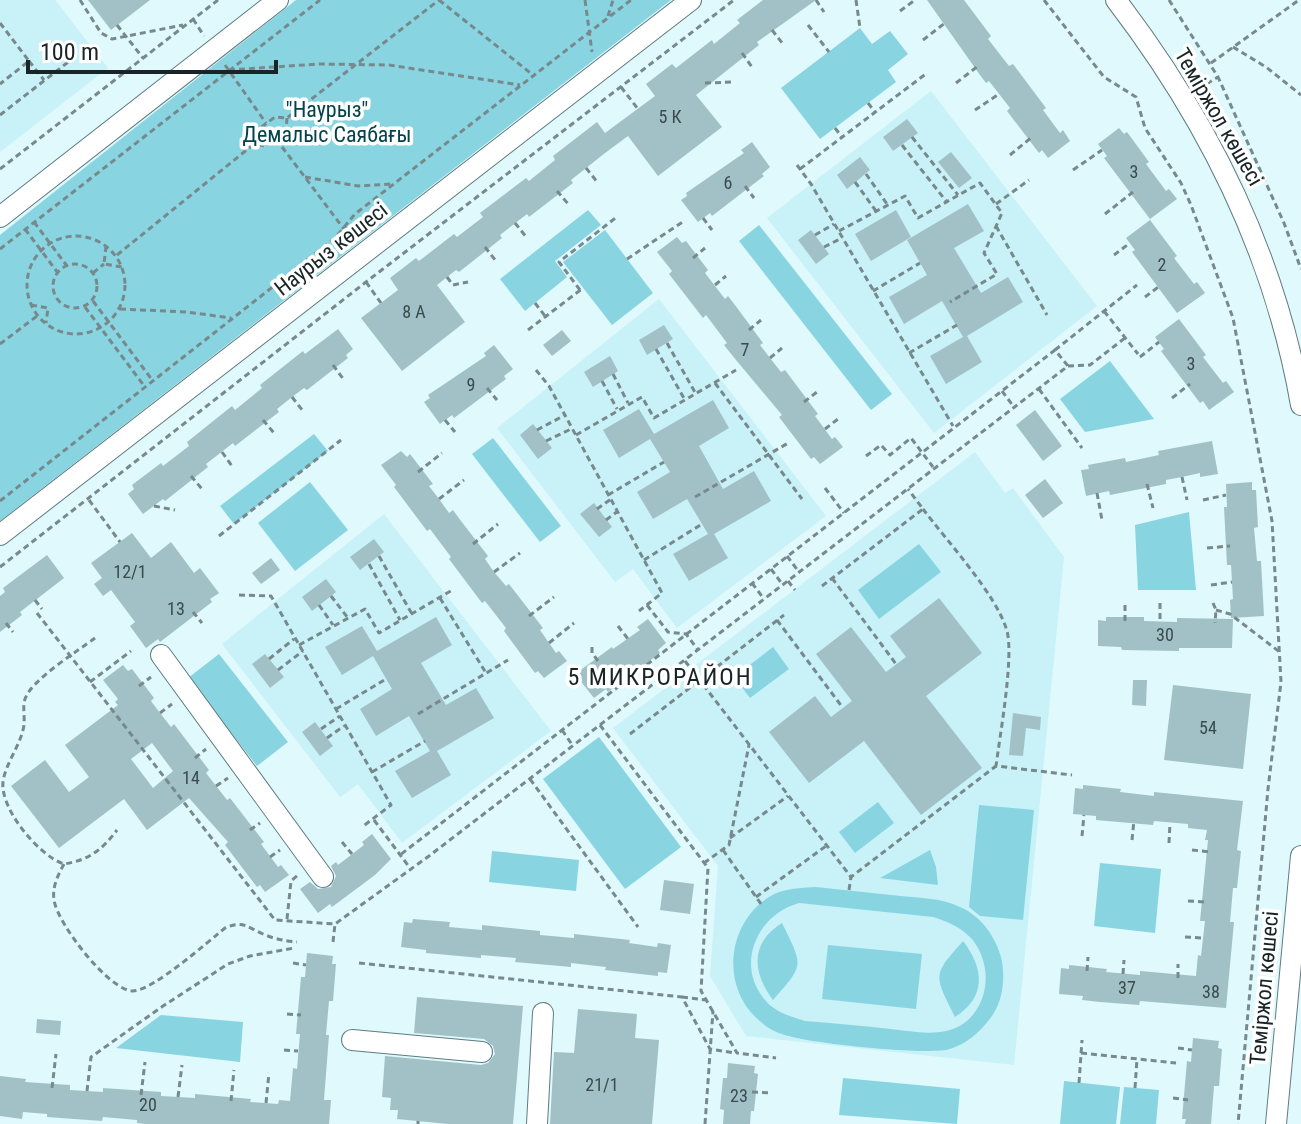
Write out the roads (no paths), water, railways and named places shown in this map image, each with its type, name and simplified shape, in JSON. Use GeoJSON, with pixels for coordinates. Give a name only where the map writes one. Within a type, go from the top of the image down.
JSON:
{"type":"FeatureCollection","features":[{"type":"Feature","properties":{"kind":"street"},"geometry":{"type":"LineString","coordinates":[[0,217],[278,0]]}},
{"type":"Feature","properties":{"kind":"street","name":"Наурыз көшесі"},"geometry":{"type":"LineString","coordinates":[[0,535],[691,0]]}},
{"type":"Feature","properties":{"kind":"street","name":"Теміржол көшесі"},"geometry":{"type":"LineString","coordinates":[[1116,0],[1184,97],[1244,211],[1285,337],[1301,405]]}},
{"type":"Feature","properties":{"kind":"street"},"geometry":{"type":"LineString","coordinates":[[161,655],[323,877]]}},
{"type":"Feature","properties":{"kind":"street","name":"Теміржол көшесі"},"geometry":{"type":"LineString","coordinates":[[1276,1124],[1301,856]]}},
{"type":"Feature","properties":{"kind":"street"},"geometry":{"type":"LineString","coordinates":[[537,1124],[543,1013]]}},
{"type":"Feature","properties":{"kind":"street"},"geometry":{"type":"LineString","coordinates":[[352,1040],[482,1052]]}},
{"type":"Feature","properties":{"kind":"district","name":"5 МИКРОРАЙОН"},"geometry":{"type":"Point","coordinates":[660,677]}},
{"type":"Feature","properties":{"kind":"park label","name":"\"Наурыз\" Демалыс Саябағы"},"geometry":{"type":"Point","coordinates":[327,122]}}]}
